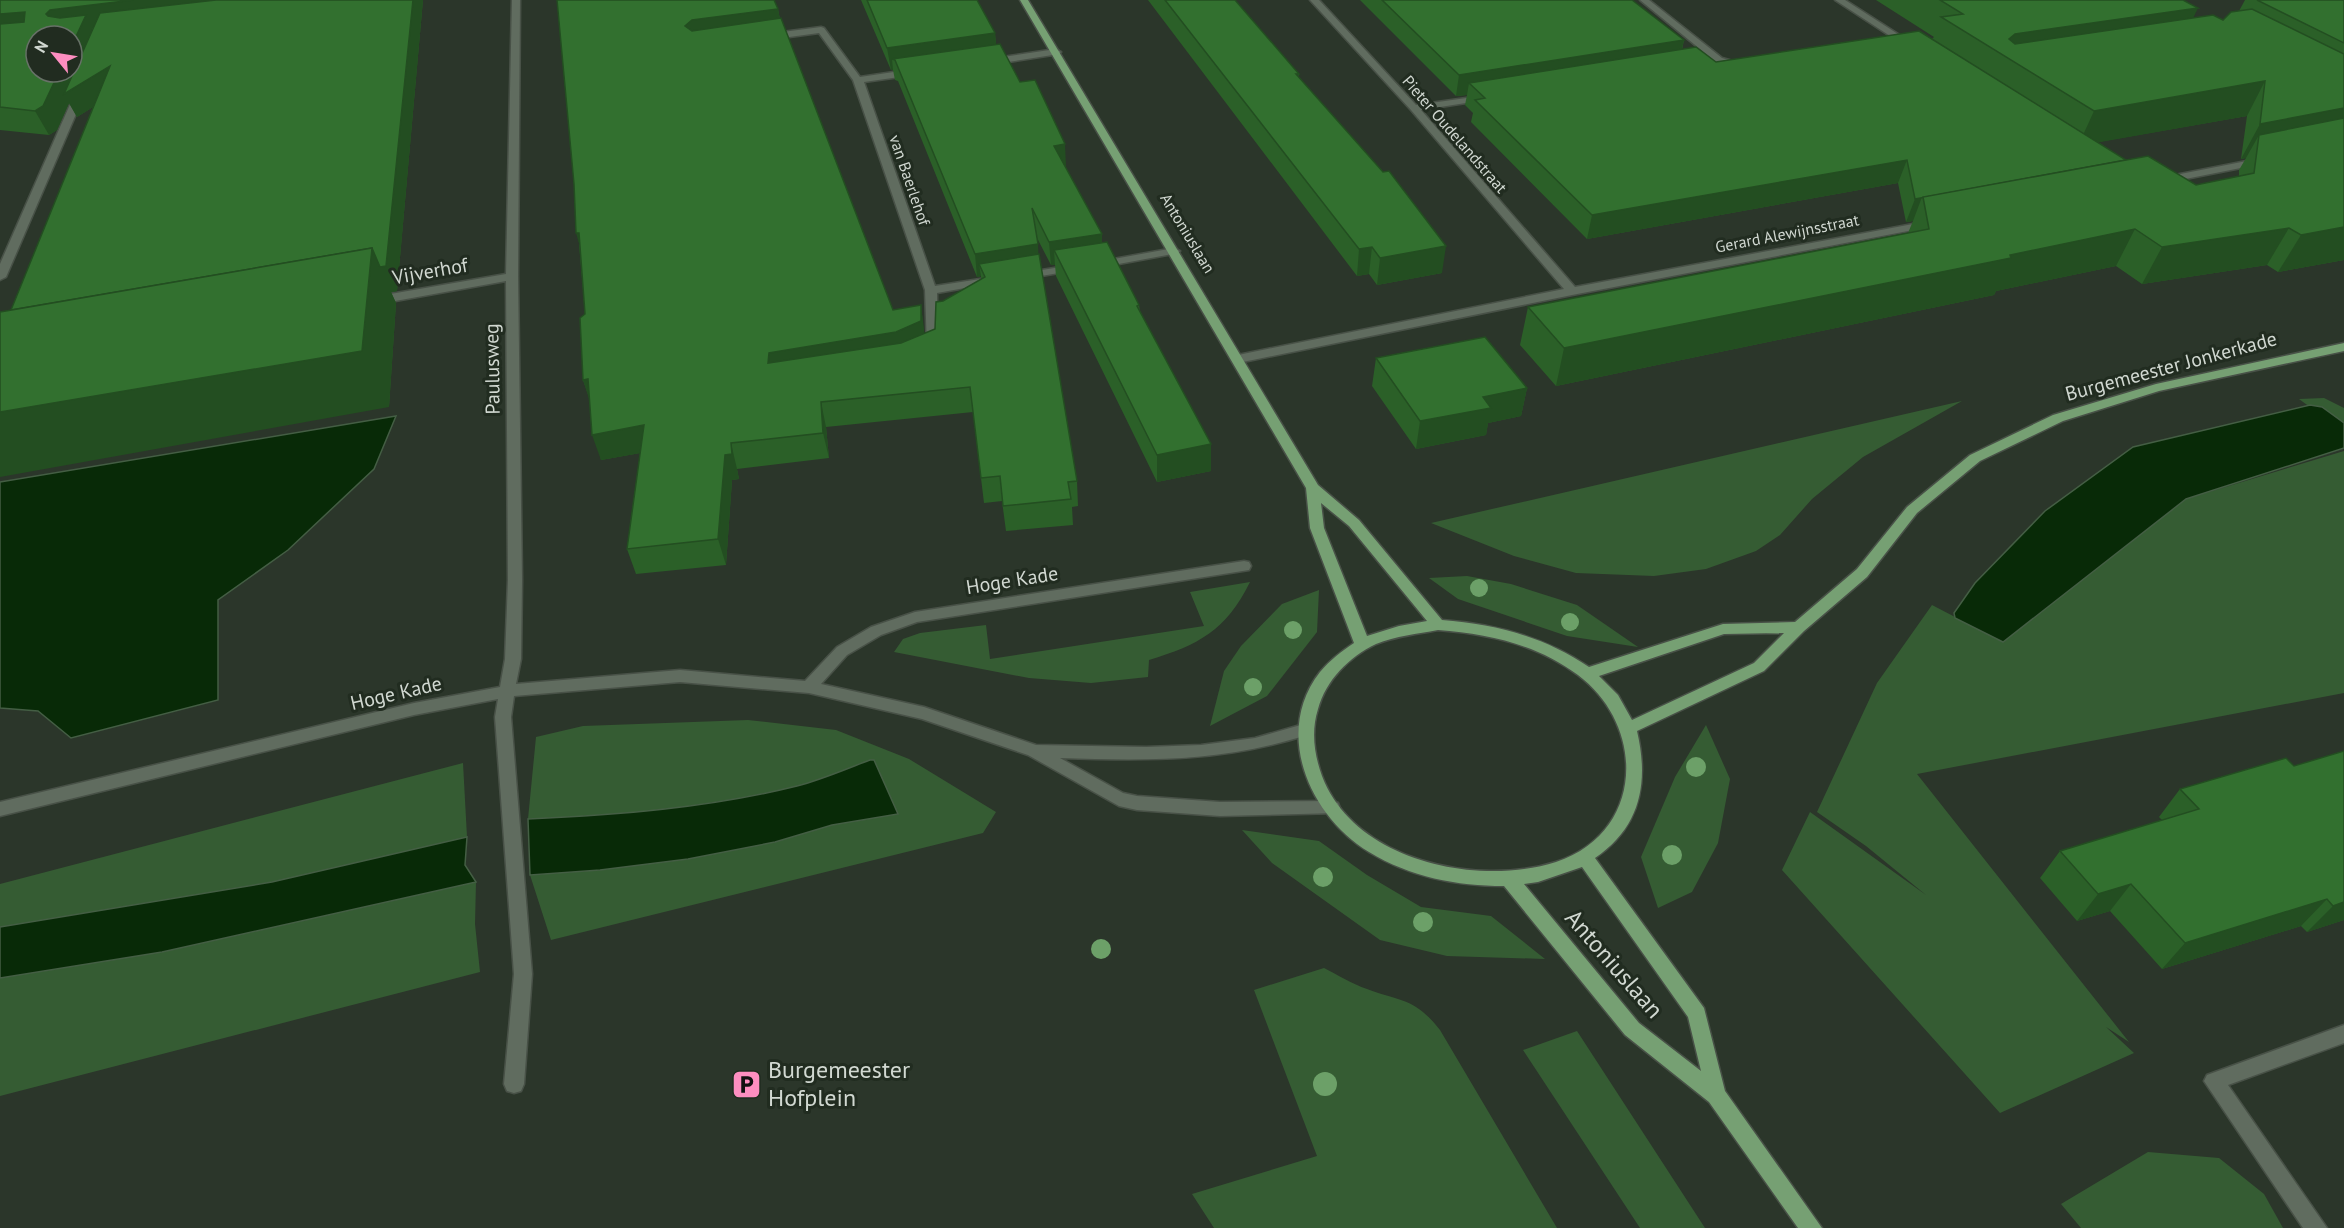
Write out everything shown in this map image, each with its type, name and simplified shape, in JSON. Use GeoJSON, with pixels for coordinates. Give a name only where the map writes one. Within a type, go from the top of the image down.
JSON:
{"type":"FeatureCollection","features":[{"type":"Feature","properties":{"kind":"main road","name":"Antoniuslaan"},"geometry":{"type":"LineString","coordinates":[[1024,0],[1313,488],[1354,523],[1438,626]]}},
{"type":"Feature","properties":{"kind":"main road","name":"Burgemeester Jonkerkade"},"geometry":{"type":"LineString","coordinates":[[1629,728],[1760,667],[1799,627],[1862,573],[1912,510],[1975,458],[2058,418],[2156,388],[2344,347]]}},
{"type":"Feature","properties":{"kind":"main road","name":"Antoniuslaan"},"geometry":{"type":"LineString","coordinates":[[1313,488],[1317,528],[1363,645]]}},
{"type":"Feature","properties":{"kind":"main road"},"geometry":{"type":"LineString","coordinates":[[1438,626],[1478,627],[1517,636],[1555,652],[1587,674],[1611,699],[1629,728],[1637,757],[1636,785],[1628,813],[1610,838],[1585,858],[1549,873],[1510,880],[1458,877],[1408,864],[1365,840],[1332,808],[1310,770],[1304,730],[1309,704],[1321,681],[1339,661],[1363,645],[1398,631],[1438,626]]}},
{"type":"Feature","properties":{"kind":"main road"},"geometry":{"type":"LineString","coordinates":[[1587,674],[1723,629],[1799,627]]}},
{"type":"Feature","properties":{"kind":"main road","name":"Antoniuslaan"},"geometry":{"type":"LineString","coordinates":[[1585,858],[1697,1014],[1716,1095]]}},
{"type":"Feature","properties":{"kind":"main road","name":"Antoniuslaan"},"geometry":{"type":"LineString","coordinates":[[1510,880],[1632,1029],[1716,1095],[1811,1228]]}},
{"type":"Feature","properties":{"kind":"street","name":"Paulusweg"},"geometry":{"type":"LineString","coordinates":[[514,1084],[523,974],[503,717],[513,659],[515,580],[512,276],[516,0]]}},
{"type":"Feature","properties":{"kind":"street","name":"Pieter Oudelandstraat"},"geometry":{"type":"LineString","coordinates":[[1314,0],[1414,108],[1572,291]]}},
{"type":"Feature","properties":{"kind":"street"},"geometry":{"type":"LineString","coordinates":[[1644,0],[1719,60],[1737,66],[1748,64]]}},
{"type":"Feature","properties":{"kind":"street"},"geometry":{"type":"LineString","coordinates":[[1839,0],[1923,54]]}},
{"type":"Feature","properties":{"kind":"street","name":"van Baerlehof"},"geometry":{"type":"LineString","coordinates":[[754,39],[821,30],[858,80],[931,290],[933,349],[924,353]]}},
{"type":"Feature","properties":{"kind":"street"},"geometry":{"type":"LineString","coordinates":[[1893,43],[1904,42]]}},
{"type":"Feature","properties":{"kind":"street"},"geometry":{"type":"LineString","coordinates":[[973,64],[1056,52]]}},
{"type":"Feature","properties":{"kind":"street"},"geometry":{"type":"LineString","coordinates":[[1708,62],[1719,60]]}},
{"type":"Feature","properties":{"kind":"street"},"geometry":{"type":"LineString","coordinates":[[858,80],[927,71]]}},
{"type":"Feature","properties":{"kind":"street"},"geometry":{"type":"LineString","coordinates":[[0,277],[84,85]]}},
{"type":"Feature","properties":{"kind":"street"},"geometry":{"type":"LineString","coordinates":[[1414,108],[1492,96]]}},
{"type":"Feature","properties":{"kind":"street"},"geometry":{"type":"LineString","coordinates":[[2153,183],[2275,159]]}},
{"type":"Feature","properties":{"kind":"street","name":"Gerard Alewijnsstraat"},"geometry":{"type":"LineString","coordinates":[[1238,358],[1572,291],[1944,221]]}},
{"type":"Feature","properties":{"kind":"street"},"geometry":{"type":"LineString","coordinates":[[1013,277],[1174,251]]}},
{"type":"Feature","properties":{"kind":"street","name":"Vijverhof"},"geometry":{"type":"LineString","coordinates":[[361,303],[512,276]]}},
{"type":"Feature","properties":{"kind":"street"},"geometry":{"type":"LineString","coordinates":[[931,290],[1002,279]]}},
{"type":"Feature","properties":{"kind":"street","name":"Hoge Kade"},"geometry":{"type":"LineString","coordinates":[[809,687],[842,651],[876,631],[915,617],[1244,566]]}},
{"type":"Feature","properties":{"kind":"street","name":"Hoge Kade"},"geometry":{"type":"LineString","coordinates":[[0,809],[414,710],[508,691],[680,676],[809,687],[924,713],[1034,751],[1119,799],[1137,803],[1220,809],[1332,808]]}},
{"type":"Feature","properties":{"kind":"street","name":"Hoge Kade"},"geometry":{"type":"LineString","coordinates":[[1034,751],[1132,754],[1203,750],[1256,744],[1304,730]]}},
{"type":"Feature","properties":{"kind":"street"},"geometry":{"type":"LineString","coordinates":[[2316,1228],[2214,1081],[2344,1034]]}},
{"type":"Feature","properties":{"kind":"shaded area"},"geometry":{"type":"Polygon","coordinates":[[[2324,398],[2344,408],[2344,432],[2299,399],[2324,398]]]}},
{"type":"Feature","properties":{"kind":"shaded area"},"geometry":{"type":"Polygon","coordinates":[[[1962,401],[1863,457],[1812,499],[1780,535],[1756,551],[1706,569],[1654,576],[1576,573],[1514,556],[1431,523],[1962,401]]]}},
{"type":"Feature","properties":{"kind":"shaded area"},"geometry":{"type":"Polygon","coordinates":[[[2310,405],[2322,407],[2344,423],[2344,448],[2186,499],[2003,642],[1955,618],[1954,613],[1975,583],[2045,511],[2133,447],[2310,405]]]}},
{"type":"Feature","properties":{"kind":"shaded area"},"geometry":{"type":"Polygon","coordinates":[[[396,416],[374,469],[288,550],[218,600],[218,700],[71,738],[38,711],[0,708],[0,482],[396,416]]]}},
{"type":"Feature","properties":{"kind":"shaded area"},"geometry":{"type":"Polygon","coordinates":[[[2344,451],[2344,693],[1917,774],[2129,1042],[2106,1027],[2134,1053],[2000,1113],[1782,870],[1810,812],[1926,895],[1866,846],[1817,812],[1877,683],[1932,605],[2003,642],[2186,499],[2344,451]]]}},
{"type":"Feature","properties":{"kind":"shaded area"},"geometry":{"type":"Polygon","coordinates":[[[1467,576],[1511,584],[1577,605],[1638,647],[1567,636],[1458,599],[1429,578],[1467,576]]]}},
{"type":"Feature","properties":{"kind":"shaded area"},"geometry":{"type":"Polygon","coordinates":[[[1250,582],[1231,613],[1209,634],[1196,642],[1149,660],[1148,677],[1091,683],[1029,678],[894,652],[903,639],[920,633],[986,625],[990,659],[1204,626],[1190,592],[1250,582]]]}},
{"type":"Feature","properties":{"kind":"shaded area"},"geometry":{"type":"Polygon","coordinates":[[[1319,590],[1317,632],[1267,696],[1210,726],[1224,671],[1241,646],[1282,604],[1319,590]]]}},
{"type":"Feature","properties":{"kind":"shaded area"},"geometry":{"type":"Polygon","coordinates":[[[748,720],[836,730],[909,759],[996,812],[983,833],[551,940],[530,875],[600,870],[688,859],[775,842],[832,825],[897,814],[870,760],[806,784],[730,800],[629,813],[528,819],[536,737],[583,726],[748,720]]]}},
{"type":"Feature","properties":{"kind":"shaded area"},"geometry":{"type":"Polygon","coordinates":[[[1706,725],[1730,779],[1718,843],[1692,892],[1658,908],[1641,857],[1675,777],[1706,725]]]}},
{"type":"Feature","properties":{"kind":"shaded area"},"geometry":{"type":"Polygon","coordinates":[[[874,760],[898,814],[832,825],[775,842],[688,859],[600,870],[530,875],[528,819],[629,813],[730,800],[806,784],[874,760]]]}},
{"type":"Feature","properties":{"kind":"shaded area"},"geometry":{"type":"Polygon","coordinates":[[[463,763],[467,837],[272,882],[0,927],[0,884],[463,763]]]}},
{"type":"Feature","properties":{"kind":"shaded area"},"geometry":{"type":"Polygon","coordinates":[[[1242,830],[1319,841],[1367,875],[1421,907],[1491,916],[1545,959],[1447,956],[1380,940],[1272,863],[1242,830]]]}},
{"type":"Feature","properties":{"kind":"shaded area"},"geometry":{"type":"Polygon","coordinates":[[[467,837],[465,865],[476,882],[162,952],[0,978],[0,927],[272,882],[467,837]]]}},
{"type":"Feature","properties":{"kind":"shaded area"},"geometry":{"type":"Polygon","coordinates":[[[476,882],[475,924],[480,972],[0,1096],[0,978],[162,952],[476,882]]]}},
{"type":"Feature","properties":{"kind":"shaded area"},"geometry":{"type":"Polygon","coordinates":[[[1324,968],[1361,987],[1415,1006],[1440,1030],[1557,1228],[1214,1228],[1192,1194],[1317,1156],[1254,990],[1324,968]]]}},
{"type":"Feature","properties":{"kind":"shaded area"},"geometry":{"type":"Polygon","coordinates":[[[1577,1031],[1705,1228],[1640,1228],[1523,1050],[1577,1031]]]}},
{"type":"Feature","properties":{"kind":"shaded area"},"geometry":{"type":"Polygon","coordinates":[[[2148,1152],[2219,1158],[2264,1194],[2283,1228],[2081,1228],[2061,1204],[2148,1152]]]}},
{"type":"Feature","properties":{"kind":"building"},"geometry":{"type":"Polygon","coordinates":[[[0,0],[133,0],[50,10],[46,14],[60,18],[86,15],[82,24],[24,24],[24,84],[53,84],[43,106],[35,111],[0,107],[0,24],[24,22],[25,12],[0,14],[0,0]]]}},
{"type":"Feature","properties":{"kind":"building"},"geometry":{"type":"Polygon","coordinates":[[[216,0],[413,0],[386,266],[380,267],[372,248],[11,310],[110,66],[84,82],[84,49],[100,13],[216,0]]]}},
{"type":"Feature","properties":{"kind":"building"},"geometry":{"type":"Polygon","coordinates":[[[557,0],[774,0],[778,9],[692,20],[685,26],[692,31],[781,18],[893,310],[921,305],[921,321],[896,332],[769,353],[768,363],[901,343],[935,329],[936,302],[943,301],[985,277],[979,264],[1039,254],[1077,481],[1068,482],[1071,499],[1003,506],[1000,476],[981,478],[970,387],[821,402],[823,433],[731,443],[732,454],[725,455],[718,539],[627,549],[644,425],[592,435],[588,379],[583,380],[580,318],[585,314],[557,0]]]}},
{"type":"Feature","properties":{"kind":"building"},"geometry":{"type":"Polygon","coordinates":[[[867,0],[977,0],[995,33],[887,48],[867,0]]]}},
{"type":"Feature","properties":{"kind":"building"},"geometry":{"type":"Polygon","coordinates":[[[1165,0],[1235,0],[1299,74],[1296,74],[1383,172],[1389,171],[1446,246],[1380,258],[1372,247],[1359,249],[1165,0]]]}},
{"type":"Feature","properties":{"kind":"building"},"geometry":{"type":"Polygon","coordinates":[[[1382,0],[1632,0],[1684,40],[1459,75],[1382,0]]]}},
{"type":"Feature","properties":{"kind":"building"},"geometry":{"type":"Polygon","coordinates":[[[1940,0],[2183,0],[2198,8],[2015,34],[2009,39],[2015,44],[2213,15],[2223,20],[2231,12],[2252,9],[2344,54],[2344,108],[2260,124],[2265,81],[2094,111],[1941,17],[1963,14],[1940,0]]]}},
{"type":"Feature","properties":{"kind":"building"},"geometry":{"type":"Polygon","coordinates":[[[2257,0],[2344,0],[2344,43],[2257,0]]]}},
{"type":"Feature","properties":{"kind":"building"},"geometry":{"type":"Polygon","coordinates":[[[1919,31],[2126,160],[1915,199],[1907,160],[1592,215],[1475,100],[1485,98],[1469,83],[1696,47],[1716,62],[1919,31]]]}},
{"type":"Feature","properties":{"kind":"building"},"geometry":{"type":"Polygon","coordinates":[[[1000,44],[1020,82],[1035,80],[1065,144],[1054,146],[1102,234],[1049,242],[1032,208],[1038,244],[975,254],[895,60],[892,59],[1000,44]]]}},
{"type":"Feature","properties":{"kind":"building"},"geometry":{"type":"Polygon","coordinates":[[[68,84],[80,84],[64,94],[68,84]]]}},
{"type":"Feature","properties":{"kind":"building"},"geometry":{"type":"Polygon","coordinates":[[[2344,118],[2344,227],[2301,235],[2289,228],[2162,247],[2135,229],[2010,255],[2011,258],[1564,348],[1528,307],[1929,229],[1923,197],[2148,156],[2196,185],[2254,173],[2259,135],[2344,118]]]}},
{"type":"Feature","properties":{"kind":"building"},"geometry":{"type":"Polygon","coordinates":[[[1107,242],[1139,305],[1137,306],[1211,444],[1157,455],[1054,250],[1107,242]]]}},
{"type":"Feature","properties":{"kind":"building"},"geometry":{"type":"Polygon","coordinates":[[[372,248],[362,351],[0,412],[0,312],[372,248]]]}},
{"type":"Feature","properties":{"kind":"building"},"geometry":{"type":"Polygon","coordinates":[[[1485,337],[1527,388],[1483,397],[1491,408],[1420,421],[1376,358],[1485,337]]]}},
{"type":"Feature","properties":{"kind":"building"},"geometry":{"type":"Polygon","coordinates":[[[2344,751],[2344,902],[2333,906],[2327,899],[2185,943],[2131,884],[2098,894],[2060,851],[2199,809],[2180,789],[2286,758],[2294,766],[2344,751]]]}},
{"type":"Feature","properties":{"kind":"place","name":"Burgemeester Hofplein"},"geometry":{"type":"Point","coordinates":[747,1084]}}]}
